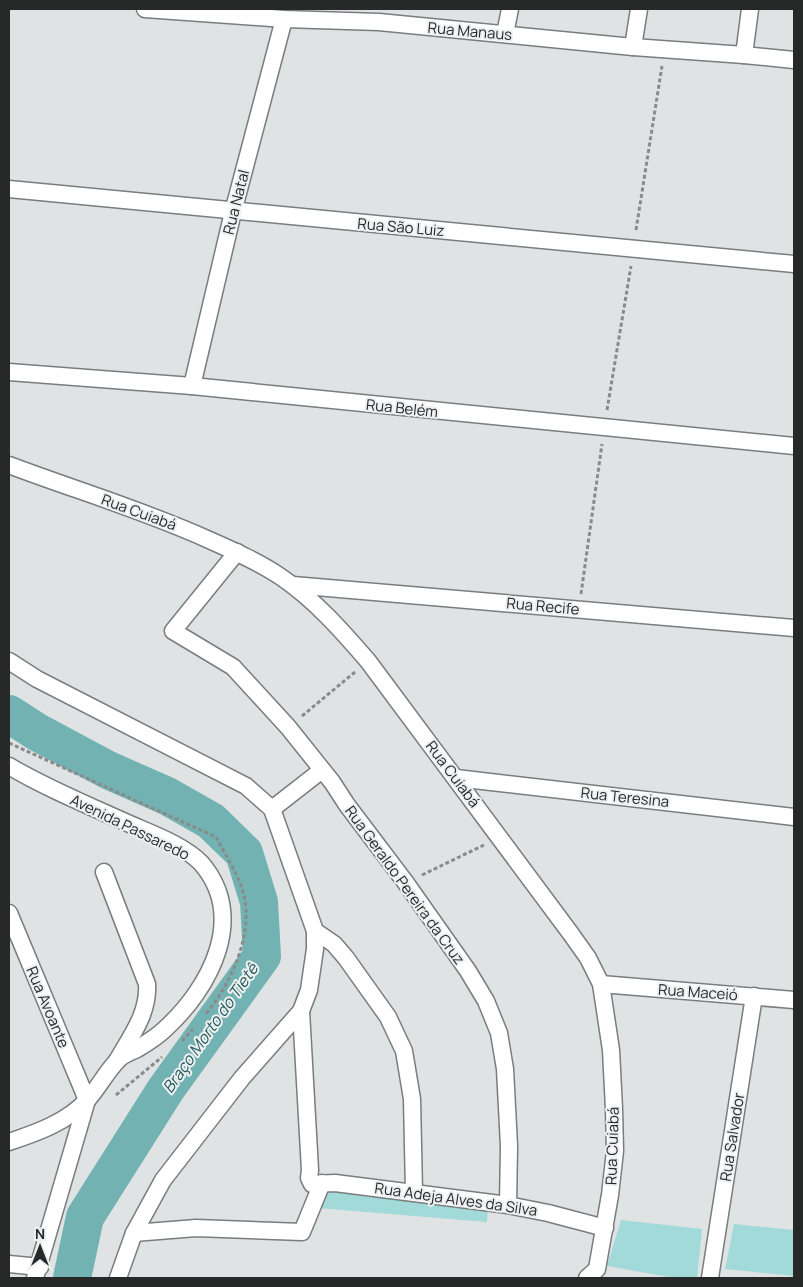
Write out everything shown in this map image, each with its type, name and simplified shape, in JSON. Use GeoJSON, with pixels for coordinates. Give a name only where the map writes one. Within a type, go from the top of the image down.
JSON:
{"type":"FeatureCollection","features":[{"type":"Feature","properties":{"kind":"street","name":"Rua Manaus"},"geometry":{"type":"LineString","coordinates":[[145,9],[256,12],[284,19],[380,16],[505,34],[794,60]]}},
{"type":"Feature","properties":{"kind":"street"},"geometry":{"type":"LineString","coordinates":[[505,34],[510,9]]}},
{"type":"Feature","properties":{"kind":"street"},"geometry":{"type":"LineString","coordinates":[[634,47],[639,9]]}},
{"type":"Feature","properties":{"kind":"street"},"geometry":{"type":"LineString","coordinates":[[744,55],[750,9]]}},
{"type":"Feature","properties":{"kind":"street","name":"Rua Natal"},"geometry":{"type":"LineString","coordinates":[[192,386],[233,212],[284,19]]}},
{"type":"Feature","properties":{"kind":"street","name":"Rua São Luiz"},"geometry":{"type":"LineString","coordinates":[[9,189],[233,212],[794,264]]}},
{"type":"Feature","properties":{"kind":"street","name":"Rua Belém"},"geometry":{"type":"LineString","coordinates":[[9,372],[192,386],[794,446]]}},
{"type":"Feature","properties":{"kind":"street","name":"Rua Cuiabá"},"geometry":{"type":"LineString","coordinates":[[9,465],[176,525],[237,552],[293,585],[339,628],[368,662],[571,934],[588,958],[601,984],[611,1050],[614,1109],[615,1151],[605,1228],[597,1269],[587,1278]]}},
{"type":"Feature","properties":{"kind":"street","name":"Rua Geraldo Pereira da Cruz"},"geometry":{"type":"LineString","coordinates":[[237,552],[173,631],[232,667],[288,727],[406,883],[468,971],[486,1001],[499,1033],[505,1069],[508,1205]]}},
{"type":"Feature","properties":{"kind":"street","name":"Rua Recife"},"geometry":{"type":"LineString","coordinates":[[293,585],[794,628]]}},
{"type":"Feature","properties":{"kind":"street"},"geometry":{"type":"LineString","coordinates":[[9,660],[37,679],[246,786],[272,809],[315,931],[315,949],[309,990],[301,1011],[242,1078],[163,1180],[134,1233],[118,1278]]}},
{"type":"Feature","properties":{"kind":"street","name":"Avenida Passaredo"},"geometry":{"type":"LineString","coordinates":[[9,766],[38,784],[154,834],[193,855],[206,870],[219,892],[224,917],[222,935],[211,967],[201,987],[183,1011],[164,1030],[146,1044],[118,1059],[87,1100],[70,1114],[48,1127],[9,1142]]}},
{"type":"Feature","properties":{"kind":"street"},"geometry":{"type":"LineString","coordinates":[[272,809],[322,770]]}},
{"type":"Feature","properties":{"kind":"street","name":"Rua Teresina"},"geometry":{"type":"LineString","coordinates":[[456,778],[794,816]]}},
{"type":"Feature","properties":{"kind":"street"},"geometry":{"type":"LineString","coordinates":[[104,872],[147,984],[147,1003],[144,1012],[118,1059]]}},
{"type":"Feature","properties":{"kind":"street","name":"Rua Avoante"},"geometry":{"type":"LineString","coordinates":[[9,913],[87,1100]]}},
{"type":"Feature","properties":{"kind":"street"},"geometry":{"type":"LineString","coordinates":[[315,931],[334,944],[346,958],[388,1017],[404,1051],[412,1099],[414,1192]]}},
{"type":"Feature","properties":{"kind":"street","name":"Rua Maceió"},"geometry":{"type":"LineString","coordinates":[[601,984],[794,1000]]}},
{"type":"Feature","properties":{"kind":"street","name":"Rua Salvador"},"geometry":{"type":"LineString","coordinates":[[710,1278],[754,996]]}},
{"type":"Feature","properties":{"kind":"street"},"geometry":{"type":"LineString","coordinates":[[134,1233],[196,1228],[302,1232],[315,1181],[310,1170],[301,1011]]}},
{"type":"Feature","properties":{"kind":"street"},"geometry":{"type":"LineString","coordinates":[[9,1264],[37,1273],[87,1100]]}},
{"type":"Feature","properties":{"kind":"street","name":"Rua Adeja Alves da Silva"},"geometry":{"type":"LineString","coordinates":[[315,1181],[508,1205],[605,1228]]}},
{"type":"Feature","properties":{"kind":"path"},"geometry":{"type":"LineString","coordinates":[[579,609],[604,428],[634,249],[664,49]]}},
{"type":"Feature","properties":{"kind":"path"},"geometry":{"type":"LineString","coordinates":[[288,727],[368,662]]}},
{"type":"Feature","properties":{"kind":"path"},"geometry":{"type":"LineString","coordinates":[[406,883],[499,837]]}},
{"type":"Feature","properties":{"kind":"shaded area"},"geometry":{"type":"Polygon","coordinates":[[[326,1188],[488,1206],[487,1222],[318,1208],[326,1188]]]}},
{"type":"Feature","properties":{"kind":"shaded area"},"geometry":{"type":"Polygon","coordinates":[[[621,1220],[702,1229],[697,1278],[674,1278],[607,1266],[621,1220]]]}},
{"type":"Feature","properties":{"kind":"shaded area"},"geometry":{"type":"Polygon","coordinates":[[[734,1224],[794,1230],[794,1276],[725,1269],[734,1224]]]}},
{"type":"Feature","properties":{"kind":"waterway","name":"Braço Morto do Tietê"},"geometry":{"type":"LineString","coordinates":[[9,714],[37,732],[108,770],[167,796],[211,821],[244,853],[259,902],[262,956],[166,1089],[85,1217],[72,1278]]}}]}
